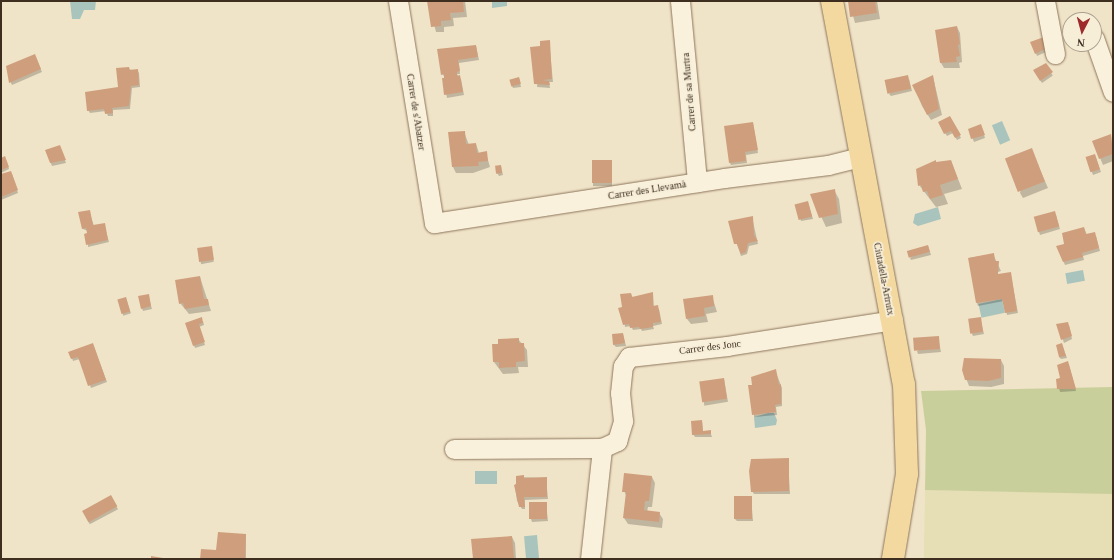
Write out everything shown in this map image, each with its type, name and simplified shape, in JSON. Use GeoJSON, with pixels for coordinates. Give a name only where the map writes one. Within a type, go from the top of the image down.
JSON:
{"type":"FeatureCollection","features":[{"type":"Feature","properties":{"kind":"main road","name":"Ciutadella-Artrutx"},"geometry":{"type":"LineString","coordinates":[[832,1],[904,384],[907,430],[907,474],[893,559]]}},
{"type":"Feature","properties":{"kind":"street","name":"Carrer de s'Abatzer"},"geometry":{"type":"LineString","coordinates":[[398,1],[434,223]]}},
{"type":"Feature","properties":{"kind":"street","name":"Carrer de sa Murtra"},"geometry":{"type":"LineString","coordinates":[[680,1],[697,182]]}},
{"type":"Feature","properties":{"kind":"street"},"geometry":{"type":"LineString","coordinates":[[1045,1],[1055,54]]}},
{"type":"Feature","properties":{"kind":"street"},"geometry":{"type":"LineString","coordinates":[[1099,52],[1113,92]]}},
{"type":"Feature","properties":{"kind":"street","name":"Carrer des Llevamà"},"geometry":{"type":"LineString","coordinates":[[434,223],[697,182],[828,165],[860,156]]}},
{"type":"Feature","properties":{"kind":"street","name":"Carrer des Jonc"},"geometry":{"type":"LineString","coordinates":[[602,448],[616,441],[623,421],[620,393],[623,366],[629,357],[727,346],[892,320]]}},
{"type":"Feature","properties":{"kind":"street"},"geometry":{"type":"LineString","coordinates":[[454,449],[602,448],[590,559]]}},
{"type":"Feature","properties":{"kind":"shaded area"},"geometry":{"type":"Polygon","coordinates":[[[925,490],[1113,493],[1112,559],[924,559],[925,490]]]}},
{"type":"Feature","properties":{"kind":"green space"},"geometry":{"type":"Polygon","coordinates":[[[1113,387],[1113,494],[925,490],[926,430],[921,391],[1113,387]]]}},
{"type":"Feature","properties":{"kind":"water"},"geometry":{"type":"Polygon","coordinates":[[[70,1],[96,1],[95,10],[84,10],[80,19],[72,19],[70,1]]]}},
{"type":"Feature","properties":{"kind":"water"},"geometry":{"type":"Polygon","coordinates":[[[492,1],[507,1],[507,6],[492,8],[492,1]]]}},
{"type":"Feature","properties":{"kind":"water"},"geometry":{"type":"Polygon","coordinates":[[[1002,121],[1010,140],[1000,145],[992,125],[1002,121]]]}},
{"type":"Feature","properties":{"kind":"water"},"geometry":{"type":"Polygon","coordinates":[[[938,207],[941,219],[918,226],[913,223],[915,214],[938,207]]]}},
{"type":"Feature","properties":{"kind":"water"},"geometry":{"type":"Polygon","coordinates":[[[1083,270],[1085,281],[1067,284],[1065,273],[1083,270]]]}},
{"type":"Feature","properties":{"kind":"water"},"geometry":{"type":"Polygon","coordinates":[[[1002,299],[1005,313],[981,318],[979,304],[1002,299]]]}},
{"type":"Feature","properties":{"kind":"water"},"geometry":{"type":"Polygon","coordinates":[[[774,413],[777,420],[776,425],[755,428],[754,417],[774,413]]]}},
{"type":"Feature","properties":{"kind":"water"},"geometry":{"type":"Polygon","coordinates":[[[475,471],[497,471],[497,484],[475,484],[475,471]]]}},
{"type":"Feature","properties":{"kind":"water"},"geometry":{"type":"Polygon","coordinates":[[[537,535],[539,559],[526,559],[524,536],[537,535]]]}},
{"type":"Feature","properties":{"kind":"building"},"geometry":{"type":"Polygon","coordinates":[[[427,1],[463,1],[464,12],[450,13],[451,20],[441,21],[441,26],[431,27],[427,1]]]}},
{"type":"Feature","properties":{"kind":"building"},"geometry":{"type":"Polygon","coordinates":[[[848,1],[875,1],[877,13],[850,17],[848,1]]]}},
{"type":"Feature","properties":{"kind":"building"},"geometry":{"type":"Polygon","coordinates":[[[957,26],[960,56],[956,57],[957,62],[940,63],[935,30],[957,26]]]}},
{"type":"Feature","properties":{"kind":"building"},"geometry":{"type":"Polygon","coordinates":[[[1044,37],[1045,49],[1035,54],[1030,42],[1044,37]]]}},
{"type":"Feature","properties":{"kind":"building"},"geometry":{"type":"Polygon","coordinates":[[[550,40],[552,79],[543,80],[549,81],[550,85],[534,84],[530,47],[540,46],[540,41],[550,40]]]}},
{"type":"Feature","properties":{"kind":"building"},"geometry":{"type":"Polygon","coordinates":[[[476,45],[478,57],[458,60],[460,71],[457,72],[457,76],[460,75],[463,92],[444,95],[442,78],[444,78],[444,74],[441,75],[437,49],[476,45]]]}},
{"type":"Feature","properties":{"kind":"building"},"geometry":{"type":"Polygon","coordinates":[[[35,54],[41,69],[9,83],[6,66],[35,54]]]}},
{"type":"Feature","properties":{"kind":"building"},"geometry":{"type":"Polygon","coordinates":[[[1046,63],[1053,72],[1040,81],[1033,70],[1046,63]]]}},
{"type":"Feature","properties":{"kind":"building"},"geometry":{"type":"Polygon","coordinates":[[[129,67],[130,70],[138,69],[139,85],[131,86],[129,106],[112,108],[113,113],[105,114],[104,109],[87,111],[85,92],[118,87],[116,68],[129,67]]]}},
{"type":"Feature","properties":{"kind":"building"},"geometry":{"type":"Polygon","coordinates":[[[908,75],[911,89],[887,94],[885,80],[908,75]]]}},
{"type":"Feature","properties":{"kind":"building"},"geometry":{"type":"Polygon","coordinates":[[[933,75],[939,109],[927,115],[912,85],[933,75]]]}},
{"type":"Feature","properties":{"kind":"building"},"geometry":{"type":"Polygon","coordinates":[[[519,77],[521,84],[511,86],[509,80],[519,77]]]}},
{"type":"Feature","properties":{"kind":"building"},"geometry":{"type":"Polygon","coordinates":[[[950,116],[961,135],[955,138],[951,131],[944,134],[938,122],[950,116]]]}},
{"type":"Feature","properties":{"kind":"building"},"geometry":{"type":"Polygon","coordinates":[[[753,122],[758,150],[745,152],[746,161],[729,163],[724,126],[753,122]]]}},
{"type":"Feature","properties":{"kind":"building"},"geometry":{"type":"Polygon","coordinates":[[[981,124],[985,135],[971,139],[968,129],[981,124]]]}},
{"type":"Feature","properties":{"kind":"building"},"geometry":{"type":"Polygon","coordinates":[[[465,131],[466,144],[476,143],[477,153],[487,151],[488,161],[478,162],[479,166],[452,167],[448,132],[465,131]]]}},
{"type":"Feature","properties":{"kind":"building"},"geometry":{"type":"Polygon","coordinates":[[[1111,134],[1113,154],[1099,159],[1092,141],[1111,134]]]}},
{"type":"Feature","properties":{"kind":"building"},"geometry":{"type":"Polygon","coordinates":[[[60,145],[66,160],[50,163],[45,150],[60,145]]]}},
{"type":"Feature","properties":{"kind":"building"},"geometry":{"type":"Polygon","coordinates":[[[1032,148],[1045,182],[1018,192],[1005,158],[1032,148]]]}},
{"type":"Feature","properties":{"kind":"building"},"geometry":{"type":"Polygon","coordinates":[[[1095,154],[1100,169],[1090,172],[1085,157],[1095,154]]]}},
{"type":"Feature","properties":{"kind":"building"},"geometry":{"type":"Polygon","coordinates":[[[5,156],[9,167],[1,170],[1,158],[5,156]]]}},
{"type":"Feature","properties":{"kind":"building"},"geometry":{"type":"Polygon","coordinates":[[[592,160],[612,160],[612,183],[592,183],[592,160]]]}},
{"type":"Feature","properties":{"kind":"building"},"geometry":{"type":"Polygon","coordinates":[[[936,160],[936,162],[951,160],[958,179],[940,185],[943,195],[930,199],[927,191],[923,192],[921,185],[918,186],[916,169],[936,160]]]}},
{"type":"Feature","properties":{"kind":"building"},"geometry":{"type":"Polygon","coordinates":[[[501,165],[502,173],[496,174],[495,166],[501,165]]]}},
{"type":"Feature","properties":{"kind":"building"},"geometry":{"type":"Polygon","coordinates":[[[11,171],[18,190],[1,197],[1,174],[11,171]]]}},
{"type":"Feature","properties":{"kind":"building"},"geometry":{"type":"Polygon","coordinates":[[[835,189],[838,214],[819,218],[810,194],[835,189]]]}},
{"type":"Feature","properties":{"kind":"building"},"geometry":{"type":"Polygon","coordinates":[[[808,201],[812,216],[799,220],[794,205],[808,201]]]}},
{"type":"Feature","properties":{"kind":"building"},"geometry":{"type":"Polygon","coordinates":[[[90,210],[93,225],[105,223],[108,240],[86,245],[84,234],[87,233],[86,228],[82,229],[78,212],[90,210]]]}},
{"type":"Feature","properties":{"kind":"building"},"geometry":{"type":"Polygon","coordinates":[[[1055,211],[1059,226],[1038,232],[1034,217],[1055,211]]]}},
{"type":"Feature","properties":{"kind":"building"},"geometry":{"type":"Polygon","coordinates":[[[753,216],[754,235],[758,241],[748,243],[746,252],[741,254],[737,244],[734,244],[728,221],[753,216]]]}},
{"type":"Feature","properties":{"kind":"building"},"geometry":{"type":"Polygon","coordinates":[[[1084,227],[1086,234],[1095,232],[1099,248],[1082,253],[1083,257],[1063,262],[1056,246],[1064,244],[1062,233],[1084,227]]]}},
{"type":"Feature","properties":{"kind":"building"},"geometry":{"type":"Polygon","coordinates":[[[928,245],[930,252],[909,258],[907,251],[928,245]]]}},
{"type":"Feature","properties":{"kind":"building"},"geometry":{"type":"Polygon","coordinates":[[[212,246],[214,260],[199,262],[197,248],[212,246]]]}},
{"type":"Feature","properties":{"kind":"building"},"geometry":{"type":"Polygon","coordinates":[[[994,253],[995,261],[999,261],[998,274],[1011,272],[1017,311],[1005,313],[1002,299],[976,303],[968,258],[994,253]]]}},
{"type":"Feature","properties":{"kind":"building"},"geometry":{"type":"Polygon","coordinates":[[[200,276],[204,299],[208,299],[209,305],[185,309],[183,303],[179,304],[175,280],[200,276]]]}},
{"type":"Feature","properties":{"kind":"building"},"geometry":{"type":"Polygon","coordinates":[[[653,292],[653,306],[658,305],[661,322],[653,323],[653,327],[640,329],[639,327],[630,328],[629,324],[623,325],[618,308],[622,307],[620,294],[631,293],[632,297],[653,292]]]}},
{"type":"Feature","properties":{"kind":"building"},"geometry":{"type":"Polygon","coordinates":[[[149,294],[151,306],[141,309],[138,296],[149,294]]]}},
{"type":"Feature","properties":{"kind":"building"},"geometry":{"type":"Polygon","coordinates":[[[713,295],[714,306],[704,308],[705,316],[686,319],[683,299],[713,295]]]}},
{"type":"Feature","properties":{"kind":"building"},"geometry":{"type":"Polygon","coordinates":[[[126,297],[130,311],[121,314],[117,299],[126,297]]]}},
{"type":"Feature","properties":{"kind":"building"},"geometry":{"type":"Polygon","coordinates":[[[202,317],[203,323],[199,324],[205,342],[193,346],[185,323],[202,317]]]}},
{"type":"Feature","properties":{"kind":"building"},"geometry":{"type":"Polygon","coordinates":[[[981,317],[983,332],[970,334],[968,319],[981,317]]]}},
{"type":"Feature","properties":{"kind":"building"},"geometry":{"type":"Polygon","coordinates":[[[1068,322],[1072,336],[1061,340],[1056,324],[1068,322]]]}},
{"type":"Feature","properties":{"kind":"building"},"geometry":{"type":"Polygon","coordinates":[[[623,333],[625,343],[613,345],[612,334],[623,333]]]}},
{"type":"Feature","properties":{"kind":"building"},"geometry":{"type":"Polygon","coordinates":[[[939,336],[940,349],[914,351],[913,338],[939,336]]]}},
{"type":"Feature","properties":{"kind":"building"},"geometry":{"type":"Polygon","coordinates":[[[519,338],[519,343],[524,343],[525,361],[516,362],[516,367],[499,368],[499,362],[493,362],[492,344],[498,344],[498,339],[519,338]]]}},
{"type":"Feature","properties":{"kind":"building"},"geometry":{"type":"Polygon","coordinates":[[[93,343],[106,380],[88,386],[78,357],[71,359],[68,352],[93,343]]]}},
{"type":"Feature","properties":{"kind":"building"},"geometry":{"type":"Polygon","coordinates":[[[1062,343],[1066,356],[1059,357],[1056,345],[1062,343]]]}},
{"type":"Feature","properties":{"kind":"building"},"geometry":{"type":"Polygon","coordinates":[[[964,358],[1001,359],[1001,378],[988,381],[965,380],[962,370],[964,358]]]}},
{"type":"Feature","properties":{"kind":"building"},"geometry":{"type":"Polygon","coordinates":[[[1068,361],[1076,389],[1057,389],[1056,379],[1060,378],[1057,365],[1068,361]]]}},
{"type":"Feature","properties":{"kind":"building"},"geometry":{"type":"Polygon","coordinates":[[[776,369],[779,385],[781,384],[781,404],[775,405],[776,412],[752,415],[748,385],[752,385],[751,377],[776,369]]]}},
{"type":"Feature","properties":{"kind":"building"},"geometry":{"type":"Polygon","coordinates":[[[724,378],[727,399],[702,402],[699,381],[724,378]]]}},
{"type":"Feature","properties":{"kind":"building"},"geometry":{"type":"Polygon","coordinates":[[[702,420],[703,431],[711,430],[711,434],[692,435],[691,421],[702,420]]]}},
{"type":"Feature","properties":{"kind":"building"},"geometry":{"type":"Polygon","coordinates":[[[789,458],[789,491],[751,492],[749,471],[751,459],[789,458]]]}},
{"type":"Feature","properties":{"kind":"building"},"geometry":{"type":"Polygon","coordinates":[[[624,473],[652,476],[649,501],[645,501],[644,510],[660,512],[659,522],[623,518],[626,492],[622,492],[624,473]]]}},
{"type":"Feature","properties":{"kind":"building"},"geometry":{"type":"Polygon","coordinates":[[[524,475],[524,478],[547,477],[547,497],[524,497],[525,507],[519,507],[514,485],[516,484],[516,476],[524,475]]]}},
{"type":"Feature","properties":{"kind":"building"},"geometry":{"type":"Polygon","coordinates":[[[111,495],[117,506],[88,522],[82,511],[111,495]]]}},
{"type":"Feature","properties":{"kind":"building"},"geometry":{"type":"Polygon","coordinates":[[[734,496],[752,496],[752,519],[734,519],[734,496]]]}},
{"type":"Feature","properties":{"kind":"building"},"geometry":{"type":"Polygon","coordinates":[[[529,502],[547,502],[547,519],[529,519],[529,502]]]}},
{"type":"Feature","properties":{"kind":"building"},"geometry":{"type":"Polygon","coordinates":[[[218,532],[246,534],[245,559],[200,559],[201,549],[216,550],[218,532]]]}},
{"type":"Feature","properties":{"kind":"building"},"geometry":{"type":"Polygon","coordinates":[[[512,536],[514,559],[473,559],[471,539],[512,536]]]}},
{"type":"Feature","properties":{"kind":"building"},"geometry":{"type":"Polygon","coordinates":[[[151,556],[163,558],[163,559],[151,559],[151,556]]]}}]}
